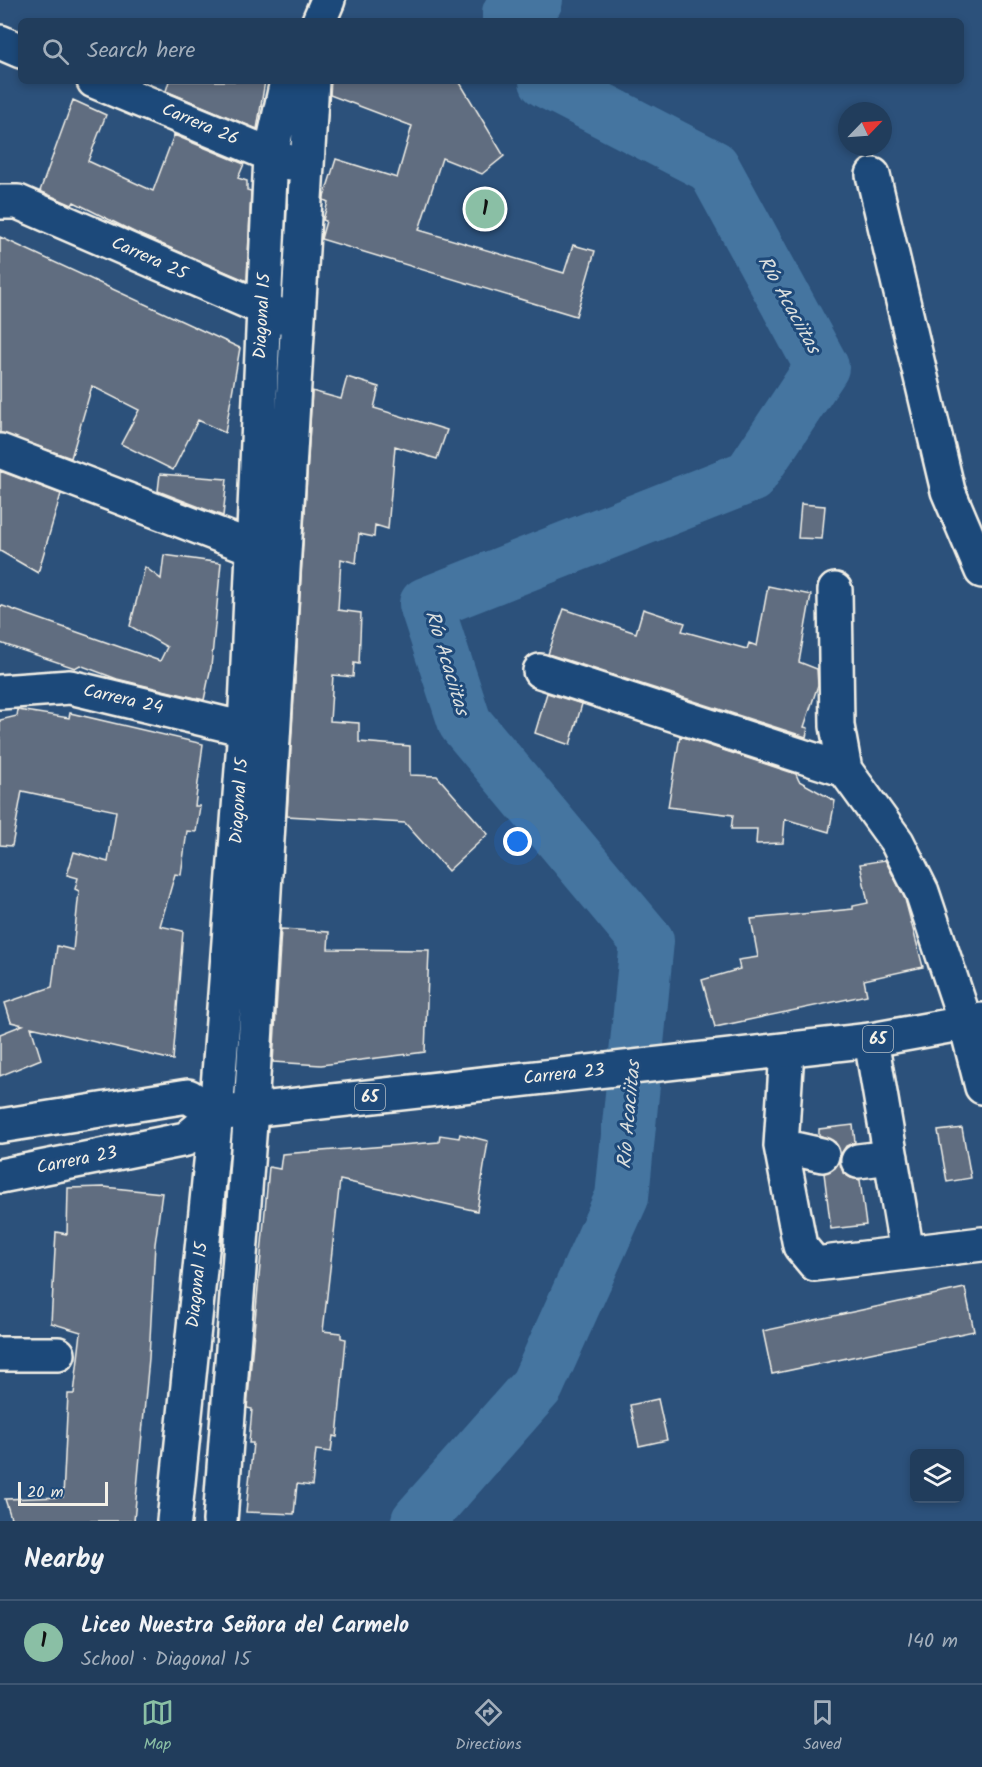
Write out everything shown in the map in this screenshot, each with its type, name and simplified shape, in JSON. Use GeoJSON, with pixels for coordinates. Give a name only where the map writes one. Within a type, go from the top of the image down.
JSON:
{"type":"FeatureCollection","features":[{"type":"Feature","properties":{"kind":"street"},"geometry":{"type":"LineString","coordinates":[[320,18],[328,0]]}},
{"type":"Feature","properties":{"kind":"street"},"geometry":{"type":"LineString","coordinates":[[0,42],[18,50]]}},
{"type":"Feature","properties":{"kind":"street","name":"Carrera 26"},"geometry":{"type":"LineString","coordinates":[[101,84],[306,170]]}},
{"type":"Feature","properties":{"kind":"street","name":"Diagonal 15"},"geometry":{"type":"LineString","coordinates":[[174,1521],[216,1114],[245,729],[271,155],[286,84]]}},
{"type":"Feature","properties":{"kind":"street","name":"Diagonal 15"},"geometry":{"type":"LineString","coordinates":[[220,1521],[251,1110],[312,84]]}},
{"type":"Feature","properties":{"kind":"street"},"geometry":{"type":"LineString","coordinates":[[873,175],[948,491],[982,571]]}},
{"type":"Feature","properties":{"kind":"street","name":"Carrera 25"},"geometry":{"type":"LineString","coordinates":[[0,202],[18,202],[263,310],[297,322]]}},
{"type":"Feature","properties":{"kind":"street"},"geometry":{"type":"LineString","coordinates":[[0,451],[253,548]]}},
{"type":"Feature","properties":{"kind":"street"},"geometry":{"type":"LineString","coordinates":[[835,591],[837,726],[845,770],[897,842],[922,892],[974,1022],[982,1084]]}},
{"type":"Feature","properties":{"kind":"street"},"geometry":{"type":"LineString","coordinates":[[540,671],[845,770]]}},
{"type":"Feature","properties":{"kind":"street","name":"Carrera 24"},"geometry":{"type":"LineString","coordinates":[[0,692],[70,687],[245,729]]}},
{"type":"Feature","properties":{"kind":"street","name":"Carrera 23"},"geometry":{"type":"LineString","coordinates":[[0,1176],[186,1139],[216,1114],[871,1040],[974,1022]]}},
{"type":"Feature","properties":{"kind":"street"},"geometry":{"type":"LineString","coordinates":[[871,1040],[907,1253]]}},
{"type":"Feature","properties":{"kind":"street"},"geometry":{"type":"LineString","coordinates":[[780,1051],[781,1146],[800,1246],[815,1264],[982,1244]]}},
{"type":"Feature","properties":{"kind":"street"},"geometry":{"type":"LineString","coordinates":[[0,1126],[189,1096],[216,1114]]}},
{"type":"Feature","properties":{"kind":"street"},"geometry":{"type":"LineString","coordinates":[[781,1146],[822,1155]]}},
{"type":"Feature","properties":{"kind":"street"},"geometry":{"type":"LineString","coordinates":[[858,1161],[891,1156]]}},
{"type":"Feature","properties":{"kind":"street"},"geometry":{"type":"LineString","coordinates":[[0,1354],[58,1354]]}},
{"type":"Feature","properties":{"kind":"street"},"geometry":{"type":"LineString","coordinates":[[190,1368],[231,1373]]}},
{"type":"Feature","properties":{"kind":"building"},"geometry":{"type":"Polygon","coordinates":[[[168,84],[264,84],[257,129],[166,91],[168,84]]]}},
{"type":"Feature","properties":{"kind":"building"},"geometry":{"type":"Polygon","coordinates":[[[331,84],[461,84],[504,156],[482,174],[442,158],[419,230],[564,273],[573,245],[595,251],[576,316],[321,239],[328,202],[324,200],[324,197],[336,159],[397,178],[412,126],[330,95],[331,84]]]}},
{"type":"Feature","properties":{"kind":"building"},"geometry":{"type":"Polygon","coordinates":[[[73,100],[106,115],[88,161],[153,191],[174,135],[244,164],[238,178],[247,181],[247,190],[251,191],[247,281],[138,234],[74,202],[72,205],[40,191],[73,100]]]}},
{"type":"Feature","properties":{"kind":"building"},"geometry":{"type":"Polygon","coordinates":[[[0,237],[240,348],[225,433],[198,420],[173,470],[121,444],[139,410],[92,386],[71,458],[0,433],[0,237]]]}},
{"type":"Feature","properties":{"kind":"building"},"geometry":{"type":"Polygon","coordinates":[[[347,377],[379,387],[374,408],[447,430],[437,459],[395,446],[388,529],[375,525],[374,537],[359,534],[356,563],[341,559],[338,610],[361,613],[359,664],[354,663],[353,677],[333,675],[330,721],[359,723],[359,742],[410,746],[410,775],[437,776],[488,834],[448,871],[405,823],[287,816],[312,391],[341,399],[347,377]]]}},
{"type":"Feature","properties":{"kind":"building"},"geometry":{"type":"Polygon","coordinates":[[[0,471],[61,494],[38,573],[0,551],[0,471]]]}},
{"type":"Feature","properties":{"kind":"building"},"geometry":{"type":"Polygon","coordinates":[[[160,474],[227,479],[223,516],[158,491],[160,474]]]}},
{"type":"Feature","properties":{"kind":"building"},"geometry":{"type":"Polygon","coordinates":[[[801,504],[825,506],[822,539],[798,538],[801,504]]]}},
{"type":"Feature","properties":{"kind":"building"},"geometry":{"type":"Polygon","coordinates":[[[164,555],[221,563],[211,667],[204,700],[117,679],[80,665],[75,668],[0,643],[0,605],[160,661],[167,647],[130,626],[145,567],[161,579],[164,555]]]}},
{"type":"Feature","properties":{"kind":"building"},"geometry":{"type":"Polygon","coordinates":[[[768,586],[811,595],[799,662],[817,669],[818,685],[804,727],[808,728],[806,737],[548,654],[564,609],[636,633],[643,609],[685,623],[682,631],[747,649],[749,643],[757,646],[768,586]]]}},
{"type":"Feature","properties":{"kind":"building"},"geometry":{"type":"Polygon","coordinates":[[[547,693],[582,704],[570,745],[535,733],[547,693]]]}},
{"type":"Feature","properties":{"kind":"building"},"geometry":{"type":"Polygon","coordinates":[[[18,710],[69,718],[70,713],[203,744],[195,806],[200,806],[196,832],[187,831],[181,875],[175,874],[160,926],[183,931],[173,1060],[31,1027],[41,1059],[0,1076],[0,1034],[23,1025],[11,1022],[5,1003],[52,987],[57,946],[73,950],[79,891],[75,889],[78,878],[67,875],[74,852],[108,862],[116,811],[22,791],[12,846],[0,845],[0,720],[17,716],[18,710]]]}},
{"type":"Feature","properties":{"kind":"building"},"geometry":{"type":"Polygon","coordinates":[[[680,736],[796,774],[799,781],[835,801],[829,832],[785,819],[783,843],[756,844],[757,829],[731,829],[733,815],[668,807],[680,736]]]}},
{"type":"Feature","properties":{"kind":"building"},"geometry":{"type":"Polygon","coordinates":[[[885,860],[905,899],[923,967],[864,980],[867,995],[715,1027],[702,980],[740,969],[738,960],[758,957],[751,919],[853,909],[853,906],[868,903],[860,864],[885,860]]]}},
{"type":"Feature","properties":{"kind":"building"},"geometry":{"type":"Polygon","coordinates":[[[281,929],[329,932],[328,949],[429,950],[425,1052],[321,1065],[273,1062],[281,929]]]}},
{"type":"Feature","properties":{"kind":"building"},"geometry":{"type":"Polygon","coordinates":[[[853,1125],[855,1142],[846,1146],[840,1156],[835,1142],[819,1135],[819,1129],[853,1125]]]}},
{"type":"Feature","properties":{"kind":"building"},"geometry":{"type":"Polygon","coordinates":[[[962,1128],[971,1178],[947,1182],[938,1131],[962,1128]]]}},
{"type":"Feature","properties":{"kind":"building"},"geometry":{"type":"Polygon","coordinates":[[[460,1134],[488,1141],[477,1211],[340,1180],[323,1331],[341,1333],[341,1338],[346,1339],[337,1437],[333,1436],[331,1452],[316,1450],[312,1486],[297,1484],[294,1514],[246,1512],[253,1443],[249,1443],[252,1409],[247,1408],[269,1167],[280,1169],[282,1154],[439,1142],[440,1135],[459,1138],[460,1134]]]}},
{"type":"Feature","properties":{"kind":"building"},"geometry":{"type":"Polygon","coordinates":[[[840,1160],[843,1173],[860,1180],[866,1225],[831,1229],[824,1173],[835,1168],[840,1160]]]}},
{"type":"Feature","properties":{"kind":"building"},"geometry":{"type":"Polygon","coordinates":[[[104,1187],[162,1193],[155,1244],[149,1358],[134,1521],[12,1521],[5,1499],[63,1497],[68,1394],[74,1394],[81,1332],[51,1323],[56,1232],[67,1234],[68,1188],[104,1187]]]}},
{"type":"Feature","properties":{"kind":"building"},"geometry":{"type":"Polygon","coordinates":[[[965,1288],[974,1331],[772,1374],[763,1331],[965,1288]]]}},
{"type":"Feature","properties":{"kind":"building"},"geometry":{"type":"Polygon","coordinates":[[[658,1399],[667,1440],[639,1446],[630,1405],[658,1399]]]}},
{"type":"Feature","properties":{"kind":"waterway","name":"Río Acaciitas"},"geometry":{"type":"LineString","coordinates":[[509,18],[509,13],[536,0]]}},
{"type":"Feature","properties":{"kind":"waterway","name":"Río Acaciitas"},"geometry":{"type":"LineString","coordinates":[[418,1521],[537,1386],[622,1197],[647,941],[465,723],[426,604],[750,476],[822,367],[713,167],[552,84]]}},
{"type":"Feature","properties":{"kind":"place","name":"Liceo Nuestra Señora del Carmelo"},"geometry":{"type":"Point","coordinates":[485,209]}}]}
